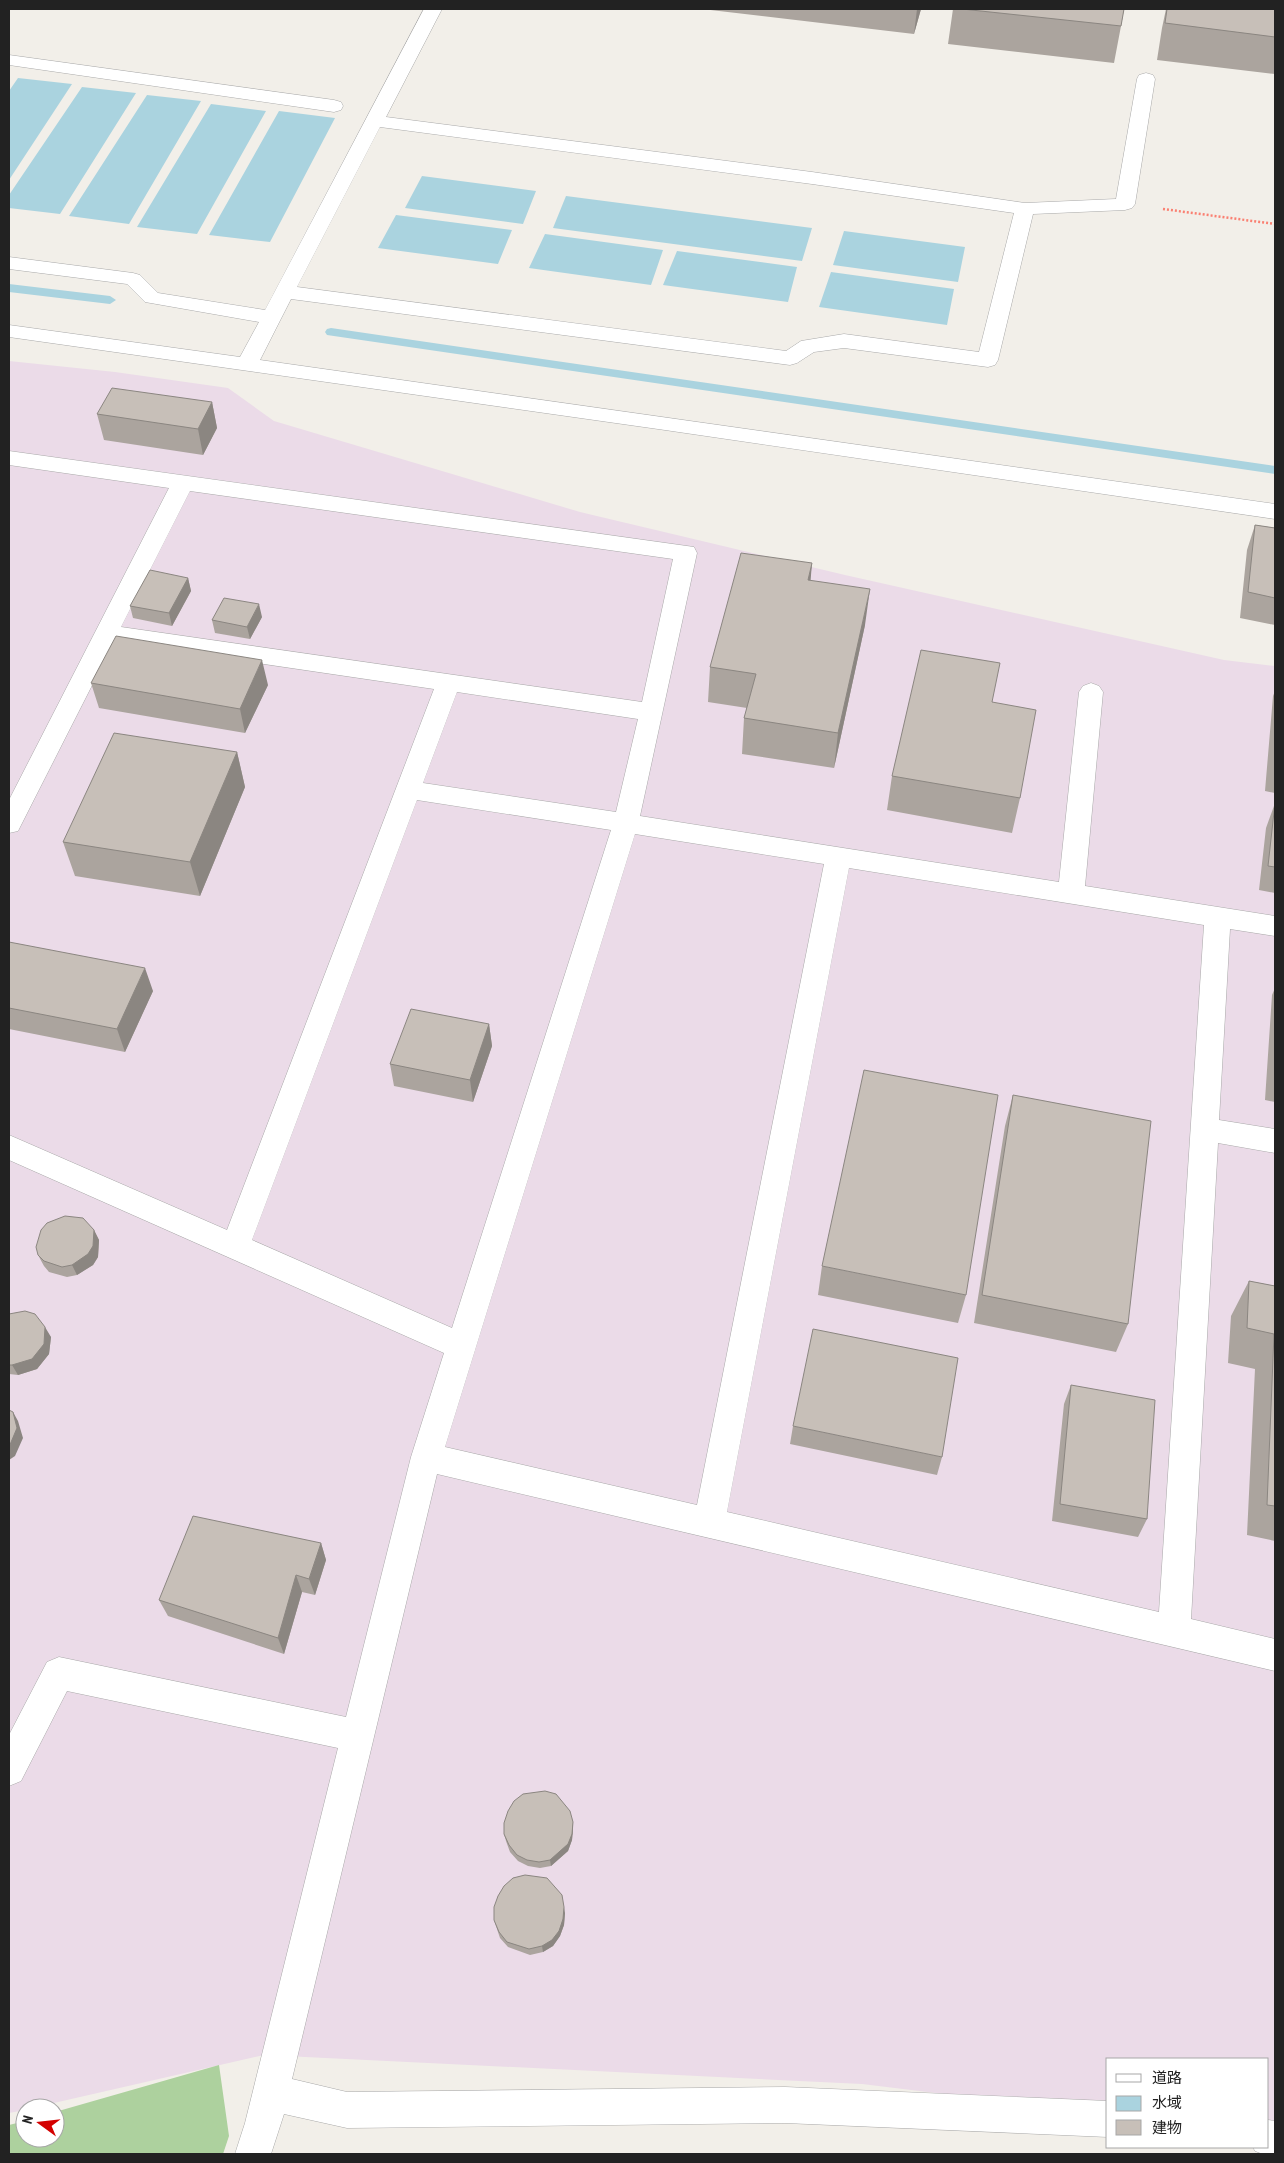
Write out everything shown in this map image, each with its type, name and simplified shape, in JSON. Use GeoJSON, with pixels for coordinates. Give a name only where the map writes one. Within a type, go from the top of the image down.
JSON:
{"type":"FeatureCollection","features":[{"type":"Feature","properties":{"kind":"street"},"geometry":{"type":"LineString","coordinates":[[247,364],[433,9]]}},
{"type":"Feature","properties":{"kind":"street"},"geometry":{"type":"LineString","coordinates":[[9,60],[334,106]]}},
{"type":"Feature","properties":{"kind":"street"},"geometry":{"type":"LineString","coordinates":[[376,120],[812,178],[1025,209],[1125,204],[1146,79]]}},
{"type":"Feature","properties":{"kind":"street"},"geometry":{"type":"LineString","coordinates":[[286,292],[790,358],[808,346],[844,341],[988,360],[1025,209]]}},
{"type":"Feature","properties":{"kind":"street"},"geometry":{"type":"LineString","coordinates":[[9,263],[134,279],[152,298],[272,318]]}},
{"type":"Feature","properties":{"kind":"street"},"geometry":{"type":"LineString","coordinates":[[9,331],[1120,488],[1275,512]]}},
{"type":"Feature","properties":{"kind":"street"},"geometry":{"type":"LineString","coordinates":[[9,458],[686,553],[626,823],[426,1457],[262,2123],[347,2110],[785,2105],[1106,2119]]}},
{"type":"Feature","properties":{"kind":"street"},"geometry":{"type":"LineString","coordinates":[[9,824],[184,483]]}},
{"type":"Feature","properties":{"kind":"street"},"geometry":{"type":"LineString","coordinates":[[107,633],[652,712]]}},
{"type":"Feature","properties":{"kind":"street"},"geometry":{"type":"LineString","coordinates":[[236,1247],[450,682]]}},
{"type":"Feature","properties":{"kind":"street"},"geometry":{"type":"LineString","coordinates":[[1071,893],[1091,692]]}},
{"type":"Feature","properties":{"kind":"street"},"geometry":{"type":"LineString","coordinates":[[409,790],[1275,926]]}},
{"type":"Feature","properties":{"kind":"street"},"geometry":{"type":"LineString","coordinates":[[709,1523],[838,857]]}},
{"type":"Feature","properties":{"kind":"street"},"geometry":{"type":"LineString","coordinates":[[1174,1632],[1218,917]]}},
{"type":"Feature","properties":{"kind":"street"},"geometry":{"type":"LineString","coordinates":[[1205,1129],[1275,1141]]}},
{"type":"Feature","properties":{"kind":"street"},"geometry":{"type":"LineString","coordinates":[[9,1147],[461,1346]]}},
{"type":"Feature","properties":{"kind":"street"},"geometry":{"type":"LineString","coordinates":[[426,1457],[1275,1655]]}},
{"type":"Feature","properties":{"kind":"street"},"geometry":{"type":"LineString","coordinates":[[9,1769],[59,1673],[358,1736]]}},
{"type":"Feature","properties":{"kind":"path"},"geometry":{"type":"LineString","coordinates":[[1125,204],[1275,224]]}},
{"type":"Feature","properties":{"kind":"shaded area"},"geometry":{"type":"Polygon","coordinates":[[[9,361],[115,372],[228,388],[274,421],[580,512],[845,575],[1224,660],[1275,666],[1275,2134],[1269,2133],[1269,2058],[1106,2058],[1106,2114],[862,2084],[264,2055],[65,2100],[65,2098],[15,2098],[15,2112],[9,2113],[9,361]]]}},
{"type":"Feature","properties":{"kind":"green space"},"geometry":{"type":"Polygon","coordinates":[[[219,2065],[229,2136],[223,2154],[9,2154],[9,2125],[15,2124],[15,2148],[65,2148],[65,2109],[219,2065]]]}},
{"type":"Feature","properties":{"kind":"water"},"geometry":{"type":"Polygon","coordinates":[[[18,78],[72,84],[9,180],[9,91],[18,78]]]}},
{"type":"Feature","properties":{"kind":"water"},"geometry":{"type":"Polygon","coordinates":[[[82,87],[136,93],[60,214],[9,208],[9,195],[82,87]]]}},
{"type":"Feature","properties":{"kind":"water"},"geometry":{"type":"Polygon","coordinates":[[[147,95],[201,101],[129,224],[69,216],[147,95]]]}},
{"type":"Feature","properties":{"kind":"water"},"geometry":{"type":"Polygon","coordinates":[[[211,104],[266,111],[197,234],[137,227],[211,104]]]}},
{"type":"Feature","properties":{"kind":"water"},"geometry":{"type":"Polygon","coordinates":[[[279,111],[335,118],[270,242],[209,235],[279,111]]]}},
{"type":"Feature","properties":{"kind":"water"},"geometry":{"type":"Polygon","coordinates":[[[422,176],[536,191],[523,224],[405,208],[422,176]]]}},
{"type":"Feature","properties":{"kind":"water"},"geometry":{"type":"Polygon","coordinates":[[[566,196],[812,228],[802,261],[553,228],[566,196]]]}},
{"type":"Feature","properties":{"kind":"water"},"geometry":{"type":"Polygon","coordinates":[[[396,215],[512,230],[498,264],[378,248],[396,215]]]}},
{"type":"Feature","properties":{"kind":"water"},"geometry":{"type":"Polygon","coordinates":[[[844,231],[965,247],[958,282],[833,265],[844,231]]]}},
{"type":"Feature","properties":{"kind":"water"},"geometry":{"type":"Polygon","coordinates":[[[545,234],[663,250],[651,285],[529,268],[545,234]]]}},
{"type":"Feature","properties":{"kind":"water"},"geometry":{"type":"Polygon","coordinates":[[[677,251],[797,267],[788,302],[663,285],[677,251]]]}},
{"type":"Feature","properties":{"kind":"water"},"geometry":{"type":"Polygon","coordinates":[[[831,272],[954,289],[947,325],[819,307],[831,272]]]}},
{"type":"Feature","properties":{"kind":"building"},"geometry":{"type":"Polygon","coordinates":[[[962,9],[1124,9],[1121,26],[962,9]]]}},
{"type":"Feature","properties":{"kind":"building"},"geometry":{"type":"Polygon","coordinates":[[[1167,9],[1275,9],[1275,37],[1165,23],[1167,9]]]}},
{"type":"Feature","properties":{"kind":"building"},"geometry":{"type":"Polygon","coordinates":[[[112,388],[212,402],[198,429],[97,414],[112,388]]]}},
{"type":"Feature","properties":{"kind":"building"},"geometry":{"type":"Polygon","coordinates":[[[1255,525],[1275,528],[1275,598],[1248,592],[1255,525]]]}},
{"type":"Feature","properties":{"kind":"building"},"geometry":{"type":"Polygon","coordinates":[[[741,553],[812,563],[808,580],[870,589],[838,733],[744,718],[756,674],[710,667],[741,553]]]}},
{"type":"Feature","properties":{"kind":"building"},"geometry":{"type":"Polygon","coordinates":[[[150,570],[188,578],[169,613],[130,606],[150,570]]]}},
{"type":"Feature","properties":{"kind":"building"},"geometry":{"type":"Polygon","coordinates":[[[224,598],[259,604],[247,627],[212,620],[224,598]]]}},
{"type":"Feature","properties":{"kind":"building"},"geometry":{"type":"Polygon","coordinates":[[[116,636],[262,660],[240,709],[91,683],[116,636]]]}},
{"type":"Feature","properties":{"kind":"building"},"geometry":{"type":"Polygon","coordinates":[[[921,650],[1000,663],[992,702],[1036,710],[1020,798],[892,776],[921,650]]]}},
{"type":"Feature","properties":{"kind":"building"},"geometry":{"type":"Polygon","coordinates":[[[114,733],[237,752],[190,862],[63,842],[114,733]]]}},
{"type":"Feature","properties":{"kind":"building"},"geometry":{"type":"Polygon","coordinates":[[[1275,803],[1275,867],[1268,866],[1275,803]]]}},
{"type":"Feature","properties":{"kind":"building"},"geometry":{"type":"Polygon","coordinates":[[[9,942],[145,968],[117,1029],[9,1008],[9,942]]]}},
{"type":"Feature","properties":{"kind":"building"},"geometry":{"type":"Polygon","coordinates":[[[411,1009],[489,1024],[470,1080],[390,1064],[411,1009]]]}},
{"type":"Feature","properties":{"kind":"building"},"geometry":{"type":"Polygon","coordinates":[[[864,1070],[998,1095],[966,1295],[822,1266],[864,1070]]]}},
{"type":"Feature","properties":{"kind":"building"},"geometry":{"type":"Polygon","coordinates":[[[1013,1095],[1151,1121],[1128,1324],[982,1295],[1013,1095]]]}},
{"type":"Feature","properties":{"kind":"building"},"geometry":{"type":"Polygon","coordinates":[[[65,1216],[83,1218],[94,1230],[93,1246],[88,1254],[72,1265],[62,1267],[44,1261],[38,1255],[36,1247],[41,1230],[47,1223],[65,1216]]]}},
{"type":"Feature","properties":{"kind":"building"},"geometry":{"type":"Polygon","coordinates":[[[1249,1281],[1275,1286],[1275,1506],[1267,1505],[1274,1334],[1247,1328],[1249,1281]]]}},
{"type":"Feature","properties":{"kind":"building"},"geometry":{"type":"Polygon","coordinates":[[[25,1311],[35,1314],[45,1327],[44,1344],[32,1359],[9,1365],[9,1314],[25,1311]]]}},
{"type":"Feature","properties":{"kind":"building"},"geometry":{"type":"Polygon","coordinates":[[[813,1329],[958,1358],[942,1457],[793,1426],[813,1329]]]}},
{"type":"Feature","properties":{"kind":"building"},"geometry":{"type":"Polygon","coordinates":[[[1071,1385],[1155,1400],[1147,1519],[1060,1504],[1071,1385]]]}},
{"type":"Feature","properties":{"kind":"building"},"geometry":{"type":"Polygon","coordinates":[[[9,1410],[13,1412],[17,1428],[9,1447],[9,1410]]]}},
{"type":"Feature","properties":{"kind":"building"},"geometry":{"type":"Polygon","coordinates":[[[193,1516],[321,1543],[309,1579],[296,1575],[278,1638],[159,1600],[193,1516]]]}},
{"type":"Feature","properties":{"kind":"building"},"geometry":{"type":"Polygon","coordinates":[[[545,1791],[556,1794],[570,1811],[573,1822],[572,1834],[568,1844],[550,1860],[539,1862],[527,1860],[517,1855],[509,1845],[504,1834],[504,1823],[514,1801],[523,1794],[545,1791]]]}},
{"type":"Feature","properties":{"kind":"building"},"geometry":{"type":"Polygon","coordinates":[[[525,1875],[547,1878],[562,1895],[564,1907],[559,1931],[552,1940],[542,1946],[529,1949],[507,1942],[499,1932],[494,1920],[494,1907],[504,1886],[513,1878],[525,1875]]]}},
{"type":"Feature","properties":{"kind":"waterway"},"geometry":{"type":"LineString","coordinates":[[9,288],[110,300]]}},
{"type":"Feature","properties":{"kind":"waterway"},"geometry":{"type":"LineString","coordinates":[[331,332],[1275,470]]}}]}
